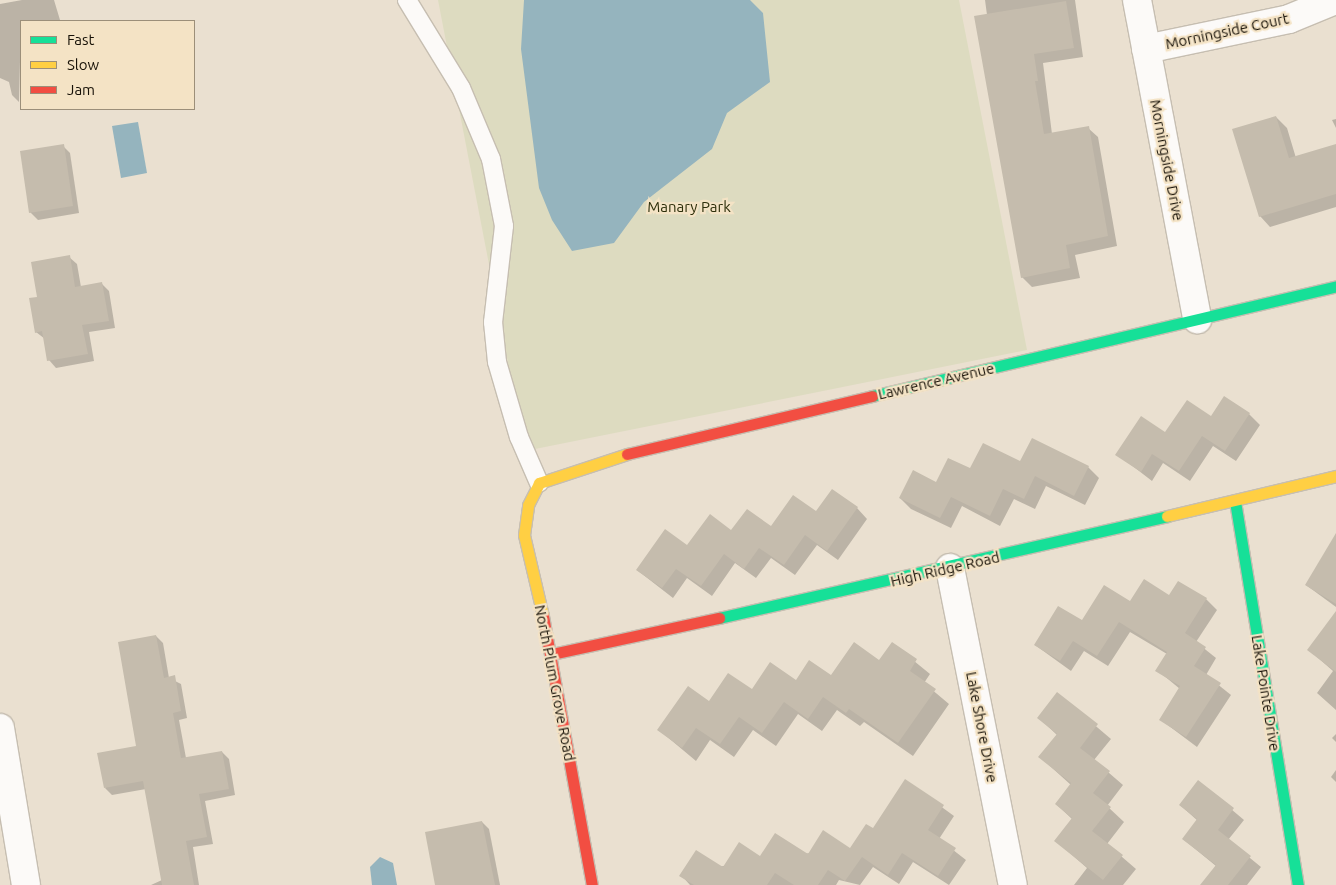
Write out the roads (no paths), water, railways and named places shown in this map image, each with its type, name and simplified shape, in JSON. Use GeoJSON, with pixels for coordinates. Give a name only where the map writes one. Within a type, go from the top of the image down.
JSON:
{"type":"FeatureCollection","features":[{"type":"Feature","properties":{"kind":"street","name":"Morningside Drive"},"geometry":{"type":"LineString","coordinates":[[1137,0],[1197,319]]}},
{"type":"Feature","properties":{"kind":"street","name":"Morningside Court"},"geometry":{"type":"LineString","coordinates":[[1146,49],[1289,19],[1335,0]]}},
{"type":"Feature","properties":{"kind":"street","name":"Lawrence Avenue"},"geometry":{"type":"LineString","coordinates":[[539,483],[613,457],[1336,286]]}},
{"type":"Feature","properties":{"kind":"street","name":"High Ridge Road"},"geometry":{"type":"LineString","coordinates":[[552,654],[950,568],[1336,476]]}},
{"type":"Feature","properties":{"kind":"street","name":"North Plum Grove Road"},"geometry":{"type":"LineString","coordinates":[[539,483],[528,505],[524,535],[552,654],[592,885]]}},
{"type":"Feature","properties":{"kind":"street","name":"Lake Pointe Drive"},"geometry":{"type":"LineString","coordinates":[[1234,501],[1298,885]]}},
{"type":"Feature","properties":{"kind":"street","name":"Lake Shore Drive"},"geometry":{"type":"LineString","coordinates":[[950,568],[1013,885]]}},
{"type":"Feature","properties":{"kind":"street"},"geometry":{"type":"LineString","coordinates":[[0,728],[26,885]]}},
{"type":"Feature","properties":{"kind":"lane"},"geometry":{"type":"LineString","coordinates":[[407,0],[461,88],[491,159],[504,226],[493,322],[497,362],[519,436],[539,483]]}},
{"type":"Feature","properties":{"kind":"water"},"geometry":{"type":"Polygon","coordinates":[[[524,0],[750,0],[763,13],[770,82],[727,113],[712,149],[644,202],[614,243],[572,251],[552,220],[539,188],[521,49],[524,0]]]}},
{"type":"Feature","properties":{"kind":"water"},"geometry":{"type":"Polygon","coordinates":[[[138,122],[147,173],[121,178],[112,126],[138,122]]]}},
{"type":"Feature","properties":{"kind":"water"},"geometry":{"type":"Polygon","coordinates":[[[380,857],[393,863],[397,885],[372,885],[370,867],[380,857]]]}},
{"type":"Feature","properties":{"kind":"park label","name":"Manary Park"},"geometry":{"type":"Point","coordinates":[689,207]}}]}
